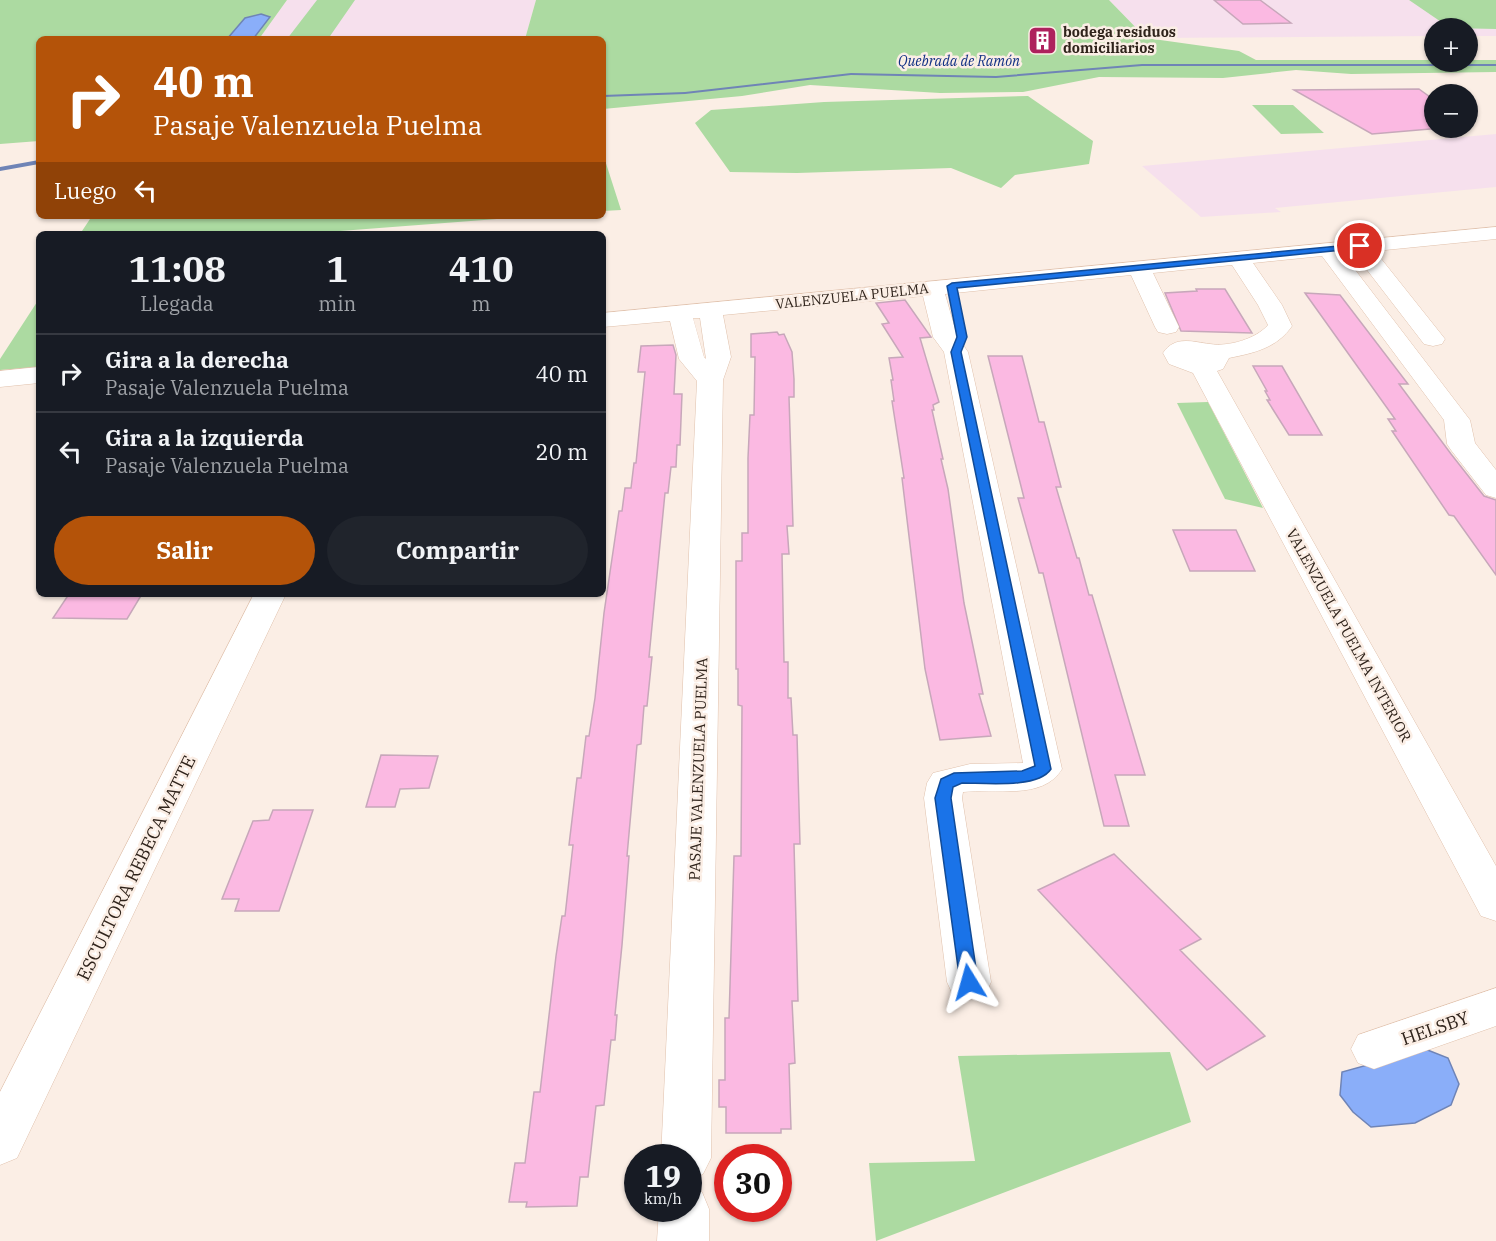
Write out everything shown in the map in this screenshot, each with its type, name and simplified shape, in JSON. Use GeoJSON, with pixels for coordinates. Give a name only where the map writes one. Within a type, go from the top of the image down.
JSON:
{"type":"FeatureCollection","features":[{"type":"Feature","properties":{"kind":"street","name":"VALENZUELA PUELMA"},"geometry":{"type":"LineString","coordinates":[[606,320],[1486,234]]}},
{"type":"Feature","properties":{"kind":"street"},"geometry":{"type":"LineString","coordinates":[[1486,234],[1496,253]]}},
{"type":"Feature","properties":{"kind":"street"},"geometry":{"type":"LineString","coordinates":[[1360,246],[1433,339]]}},
{"type":"Feature","properties":{"kind":"street"},"geometry":{"type":"LineString","coordinates":[[1328,249],[1457,420],[1461,444],[1496,489]]}},
{"type":"Feature","properties":{"kind":"street","name":"VALENZUELA PUELMA INTERIOR"},"geometry":{"type":"LineString","coordinates":[[1238,258],[1270,305],[1280,326],[1270,337],[1206,359],[1496,904]]}},
{"type":"Feature","properties":{"kind":"street"},"geometry":{"type":"LineString","coordinates":[[1139,268],[1167,327]]}},
{"type":"Feature","properties":{"kind":"street"},"geometry":{"type":"LineString","coordinates":[[942,287],[945,337],[956,352],[1043,769],[1024,777],[960,777],[946,783],[943,798],[969,982]]}},
{"type":"Feature","properties":{"kind":"street","name":"PASAJE VALENZUELA PUELMA"},"geometry":{"type":"LineString","coordinates":[[686,1144],[710,380],[719,357],[710,310]]}},
{"type":"Feature","properties":{"kind":"street"},"geometry":{"type":"LineString","coordinates":[[680,313],[692,359],[710,380]]}},
{"type":"Feature","properties":{"kind":"street"},"geometry":{"type":"LineString","coordinates":[[5,385],[36,376]]}},
{"type":"Feature","properties":{"kind":"street","name":"ESCULTORA REBECA MATTE"},"geometry":{"type":"LineString","coordinates":[[0,1142],[269,597]]}},
{"type":"Feature","properties":{"kind":"street","name":"HELSBY"},"geometry":{"type":"LineString","coordinates":[[1374,1049],[1496,1007]]}},
{"type":"Feature","properties":{"kind":"street"},"geometry":{"type":"LineString","coordinates":[[683,1241],[684,1222]]}},
{"type":"Feature","properties":{"kind":"shaded area"},"geometry":{"type":"Polygon","coordinates":[[[287,0],[536,0],[526,36],[261,36],[287,0]]]}},
{"type":"Feature","properties":{"kind":"shaded area"},"geometry":{"type":"Polygon","coordinates":[[[1109,0],[1496,0],[1496,36],[1478,36],[1478,18],[1424,18],[1424,36],[1146,38],[1109,0]]]}},
{"type":"Feature","properties":{"kind":"shaded area"},"geometry":{"type":"Polygon","coordinates":[[[1496,134],[1496,187],[1275,208],[1281,212],[1201,217],[1142,166],[1452,138],[1478,138],[1478,136],[1496,134]]]}},
{"type":"Feature","properties":{"kind":"green space"},"geometry":{"type":"Polygon","coordinates":[[[0,0],[287,0],[261,36],[36,36],[36,141],[0,144],[0,0]]]}},
{"type":"Feature","properties":{"kind":"green space"},"geometry":{"type":"Polygon","coordinates":[[[317,0],[355,0],[330,36],[289,36],[317,0]]]}},
{"type":"Feature","properties":{"kind":"green space"},"geometry":{"type":"Polygon","coordinates":[[[536,0],[1109,0],[1146,38],[1239,51],[1256,60],[1424,60],[1424,72],[1478,72],[1478,60],[1496,60],[1496,72],[1351,74],[1296,70],[1223,78],[1099,77],[1023,92],[940,93],[810,85],[742,96],[606,109],[606,36],[526,36],[536,0]]]}},
{"type":"Feature","properties":{"kind":"green space"},"geometry":{"type":"Polygon","coordinates":[[[1409,0],[1496,0],[1496,29],[1478,29],[1478,18],[1435,18],[1409,0]]]}},
{"type":"Feature","properties":{"kind":"green space"},"geometry":{"type":"Polygon","coordinates":[[[1028,96],[1093,141],[1089,164],[1015,175],[1001,188],[951,168],[797,173],[730,172],[695,123],[711,110],[824,102],[1028,96]]]}},
{"type":"Feature","properties":{"kind":"green space"},"geometry":{"type":"Polygon","coordinates":[[[1252,105],[1293,105],[1324,133],[1281,134],[1252,105]]]}},
{"type":"Feature","properties":{"kind":"green space"},"geometry":{"type":"Polygon","coordinates":[[[606,163],[621,210],[606,211],[606,163]]]}},
{"type":"Feature","properties":{"kind":"green space"},"geometry":{"type":"Polygon","coordinates":[[[90,219],[498,219],[340,231],[82,231],[90,219]]]}},
{"type":"Feature","properties":{"kind":"green space"},"geometry":{"type":"Polygon","coordinates":[[[36,304],[36,367],[0,370],[0,359],[36,304]]]}},
{"type":"Feature","properties":{"kind":"green space"},"geometry":{"type":"Polygon","coordinates":[[[1208,402],[1263,508],[1225,499],[1177,403],[1208,402]]]}},
{"type":"Feature","properties":{"kind":"green space"},"geometry":{"type":"Polygon","coordinates":[[[1170,1052],[1191,1122],[876,1241],[869,1163],[975,1161],[958,1056],[1170,1052]]]}},
{"type":"Feature","properties":{"kind":"water"},"geometry":{"type":"Polygon","coordinates":[[[261,14],[270,17],[255,36],[230,36],[245,18],[261,14]]]}},
{"type":"Feature","properties":{"kind":"water"},"geometry":{"type":"Polygon","coordinates":[[[1425,1049],[1448,1058],[1459,1084],[1451,1105],[1415,1123],[1371,1127],[1353,1112],[1340,1095],[1342,1072],[1425,1049]]]}},
{"type":"Feature","properties":{"kind":"building"},"geometry":{"type":"Polygon","coordinates":[[[1214,0],[1260,0],[1291,23],[1243,24],[1214,0]]]}},
{"type":"Feature","properties":{"kind":"building"},"geometry":{"type":"Polygon","coordinates":[[[1419,89],[1424,93],[1424,130],[1372,134],[1294,90],[1419,89]]]}},
{"type":"Feature","properties":{"kind":"building"},"geometry":{"type":"Polygon","coordinates":[[[1196,289],[1225,289],[1252,333],[1181,331],[1165,293],[1197,291],[1196,289]]]}},
{"type":"Feature","properties":{"kind":"building"},"geometry":{"type":"Polygon","coordinates":[[[1305,293],[1340,295],[1408,384],[1399,384],[1451,454],[1484,496],[1496,500],[1496,575],[1454,516],[1449,515],[1392,431],[1396,431],[1388,419],[1395,419],[1305,293]]]}},
{"type":"Feature","properties":{"kind":"building"},"geometry":{"type":"Polygon","coordinates":[[[905,300],[931,337],[920,338],[939,402],[933,405],[934,410],[932,410],[948,489],[964,603],[983,694],[979,694],[991,736],[940,740],[925,669],[902,478],[904,478],[892,401],[894,401],[891,380],[893,380],[889,358],[903,357],[882,324],[889,323],[876,303],[905,300]]]}},
{"type":"Feature","properties":{"kind":"building"},"geometry":{"type":"Polygon","coordinates":[[[777,332],[779,335],[784,334],[792,352],[794,379],[794,397],[789,397],[793,526],[787,526],[789,554],[782,554],[784,662],[788,662],[788,698],[791,698],[793,735],[797,735],[800,844],[794,844],[798,1001],[792,1001],[795,1063],[789,1064],[791,1129],[781,1129],[781,1133],[726,1133],[726,1107],[719,1107],[719,1080],[725,1080],[725,1018],[729,1018],[734,856],[741,856],[742,706],[738,705],[738,669],[736,669],[736,561],[742,561],[742,533],[748,533],[748,458],[750,415],[754,415],[755,357],[751,357],[751,334],[777,332]]]}},
{"type":"Feature","properties":{"kind":"building"},"geometry":{"type":"Polygon","coordinates":[[[673,345],[676,355],[674,394],[682,394],[680,445],[677,445],[676,467],[671,467],[668,493],[665,493],[649,657],[652,657],[647,706],[644,706],[641,744],[637,745],[615,1015],[617,1015],[615,1040],[611,1040],[604,1105],[596,1106],[588,1177],[580,1177],[577,1206],[526,1207],[527,1202],[509,1202],[515,1163],[525,1163],[534,1092],[540,1092],[556,956],[562,916],[565,916],[573,845],[569,845],[577,778],[581,778],[586,736],[589,736],[595,698],[604,613],[619,511],[622,511],[625,488],[631,488],[634,463],[636,463],[645,372],[638,372],[641,346],[673,345]]]}},
{"type":"Feature","properties":{"kind":"building"},"geometry":{"type":"Polygon","coordinates":[[[988,356],[1022,356],[1039,422],[1044,422],[1061,487],[1056,487],[1089,595],[1092,595],[1145,775],[1115,775],[1129,826],[1104,826],[1043,573],[1039,573],[1018,498],[1024,498],[988,356]]]}},
{"type":"Feature","properties":{"kind":"building"},"geometry":{"type":"Polygon","coordinates":[[[1253,366],[1282,366],[1322,435],[1289,435],[1267,400],[1270,400],[1265,391],[1267,391],[1253,366]]]}},
{"type":"Feature","properties":{"kind":"building"},"geometry":{"type":"Polygon","coordinates":[[[1173,530],[1236,530],[1255,571],[1190,571],[1173,530]]]}},
{"type":"Feature","properties":{"kind":"building"},"geometry":{"type":"Polygon","coordinates":[[[67,597],[140,597],[127,619],[53,618],[67,597]]]}},
{"type":"Feature","properties":{"kind":"building"},"geometry":{"type":"Polygon","coordinates":[[[381,755],[438,756],[429,788],[400,789],[395,807],[366,807],[381,755]]]}},
{"type":"Feature","properties":{"kind":"building"},"geometry":{"type":"Polygon","coordinates":[[[273,810],[313,810],[279,911],[235,911],[239,899],[222,899],[253,821],[269,820],[273,810]]]}},
{"type":"Feature","properties":{"kind":"building"},"geometry":{"type":"Polygon","coordinates":[[[1114,854],[1201,939],[1180,950],[1265,1036],[1207,1070],[1038,890],[1114,854]]]}},
{"type":"Feature","properties":{"kind":"waterway","name":"Quebrada de Ramón"},"geometry":{"type":"LineString","coordinates":[[606,96],[685,93],[851,74],[996,77],[1142,65],[1496,65]]}},
{"type":"Feature","properties":{"kind":"waterway","name":"Quebrada de Ramón"},"geometry":{"type":"LineString","coordinates":[[0,169],[36,163]]}},
{"type":"Feature","properties":{"kind":"place","name":"bodega residuos domiciliarios"},"geometry":{"type":"Point","coordinates":[1042,40]}},
{"type":"Feature","properties":{"kind":"route"},"geometry":{"type":"LineString","coordinates":[[969,982],[943,798],[946,783],[960,777],[1024,777],[1043,769],[956,352],[962,337],[952,286],[1360,246]]}}]}
